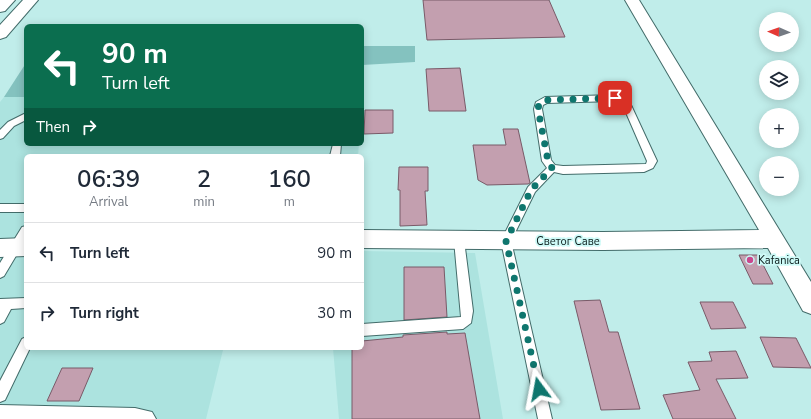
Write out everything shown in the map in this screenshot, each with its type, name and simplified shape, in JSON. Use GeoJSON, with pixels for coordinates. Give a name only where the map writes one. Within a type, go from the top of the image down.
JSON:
{"type":"FeatureCollection","features":[{"type":"Feature","properties":{"kind":"highway"},"geometry":{"type":"LineString","coordinates":[[0,8],[8,0]]}},
{"type":"Feature","properties":{"kind":"highway"},"geometry":{"type":"LineString","coordinates":[[0,34],[31,0]]}},
{"type":"Feature","properties":{"kind":"highway"},"geometry":{"type":"LineString","coordinates":[[0,49],[16,28],[19,14]]}},
{"type":"Feature","properties":{"kind":"street"},"geometry":{"type":"LineString","coordinates":[[632,0],[811,303]]}},
{"type":"Feature","properties":{"kind":"street","name":"Светог Саве"},"geometry":{"type":"LineString","coordinates":[[364,239],[506,241],[774,239]]}},
{"type":"Feature","properties":{"kind":"lane"},"geometry":{"type":"LineString","coordinates":[[615,98],[623,101],[628,107],[652,161],[650,166],[644,168],[563,170],[552,168],[548,161],[538,109],[539,104],[545,100],[615,98]]}},
{"type":"Feature","properties":{"kind":"lane"},"geometry":{"type":"LineString","coordinates":[[0,136],[11,124],[24,117]]}},
{"type":"Feature","properties":{"kind":"lane"},"geometry":{"type":"LineString","coordinates":[[546,419],[506,241],[531,190],[552,168]]}},
{"type":"Feature","properties":{"kind":"lane"},"geometry":{"type":"LineString","coordinates":[[0,208],[24,208]]}},
{"type":"Feature","properties":{"kind":"lane"},"geometry":{"type":"LineString","coordinates":[[0,272],[24,233]]}},
{"type":"Feature","properties":{"kind":"lane"},"geometry":{"type":"LineString","coordinates":[[364,330],[463,323],[467,319],[467,311],[459,240]]}},
{"type":"Feature","properties":{"kind":"lane"},"geometry":{"type":"LineString","coordinates":[[0,318],[4,304],[24,303]]}},
{"type":"Feature","properties":{"kind":"lane"},"geometry":{"type":"LineString","coordinates":[[0,395],[24,347]]}},
{"type":"Feature","properties":{"kind":"lane"},"geometry":{"type":"LineString","coordinates":[[0,412],[78,416],[135,415],[147,417],[149,419]]}},
{"type":"Feature","properties":{"kind":"shaded area"},"geometry":{"type":"Polygon","coordinates":[[[364,46],[415,46],[415,62],[364,65],[364,46]]]}},
{"type":"Feature","properties":{"kind":"shaded area"},"geometry":{"type":"Polygon","coordinates":[[[24,66],[24,97],[4,97],[24,66]]]}},
{"type":"Feature","properties":{"kind":"shaded area"},"geometry":{"type":"Polygon","coordinates":[[[4,97],[24,97],[24,146],[359,146],[358,154],[24,154],[24,350],[223,350],[206,419],[0,419],[0,102],[4,97]]]}},
{"type":"Feature","properties":{"kind":"shaded area"},"geometry":{"type":"Polygon","coordinates":[[[364,251],[475,253],[503,419],[339,419],[333,350],[364,350],[364,251]]]}},
{"type":"Feature","properties":{"kind":"building"},"geometry":{"type":"Polygon","coordinates":[[[423,0],[549,0],[565,37],[427,40],[423,0]]]}},
{"type":"Feature","properties":{"kind":"building"},"geometry":{"type":"Polygon","coordinates":[[[460,68],[466,111],[429,111],[426,69],[460,68]]]}},
{"type":"Feature","properties":{"kind":"building"},"geometry":{"type":"Polygon","coordinates":[[[365,110],[393,110],[393,133],[364,134],[365,110]]]}},
{"type":"Feature","properties":{"kind":"building"},"geometry":{"type":"Polygon","coordinates":[[[503,129],[518,129],[530,183],[528,184],[487,185],[478,180],[473,145],[506,145],[503,129]]]}},
{"type":"Feature","properties":{"kind":"building"},"geometry":{"type":"Polygon","coordinates":[[[399,167],[428,167],[428,191],[425,191],[427,225],[400,226],[400,190],[398,190],[399,167]]]}},
{"type":"Feature","properties":{"kind":"building"},"geometry":{"type":"Polygon","coordinates":[[[739,255],[758,255],[773,284],[753,284],[739,255]]]}},
{"type":"Feature","properties":{"kind":"building"},"geometry":{"type":"Polygon","coordinates":[[[404,267],[444,267],[447,317],[404,320],[404,267]]]}},
{"type":"Feature","properties":{"kind":"building"},"geometry":{"type":"Polygon","coordinates":[[[600,300],[609,332],[618,332],[640,409],[601,410],[574,301],[600,300]]]}},
{"type":"Feature","properties":{"kind":"building"},"geometry":{"type":"Polygon","coordinates":[[[700,302],[733,302],[746,328],[711,329],[700,302]]]}},
{"type":"Feature","properties":{"kind":"building"},"geometry":{"type":"Polygon","coordinates":[[[447,332],[447,334],[465,333],[480,419],[352,419],[352,350],[364,350],[364,341],[403,337],[403,335],[447,332]]]}},
{"type":"Feature","properties":{"kind":"building"},"geometry":{"type":"Polygon","coordinates":[[[760,337],[796,338],[811,368],[773,367],[760,337]]]}},
{"type":"Feature","properties":{"kind":"building"},"geometry":{"type":"Polygon","coordinates":[[[736,351],[748,378],[716,379],[736,419],[673,419],[663,395],[700,390],[688,362],[712,361],[709,352],[736,351]]]}},
{"type":"Feature","properties":{"kind":"building"},"geometry":{"type":"Polygon","coordinates":[[[62,368],[93,368],[79,401],[47,401],[62,368]]]}},
{"type":"Feature","properties":{"kind":"place","name":"Kafanica"},"geometry":{"type":"Point","coordinates":[750,260]}},
{"type":"Feature","properties":{"kind":"route"},"geometry":{"type":"LineString","coordinates":[[539,389],[506,241],[531,190],[552,168],[548,161],[538,109],[539,104],[545,100],[615,98]]}}]}
